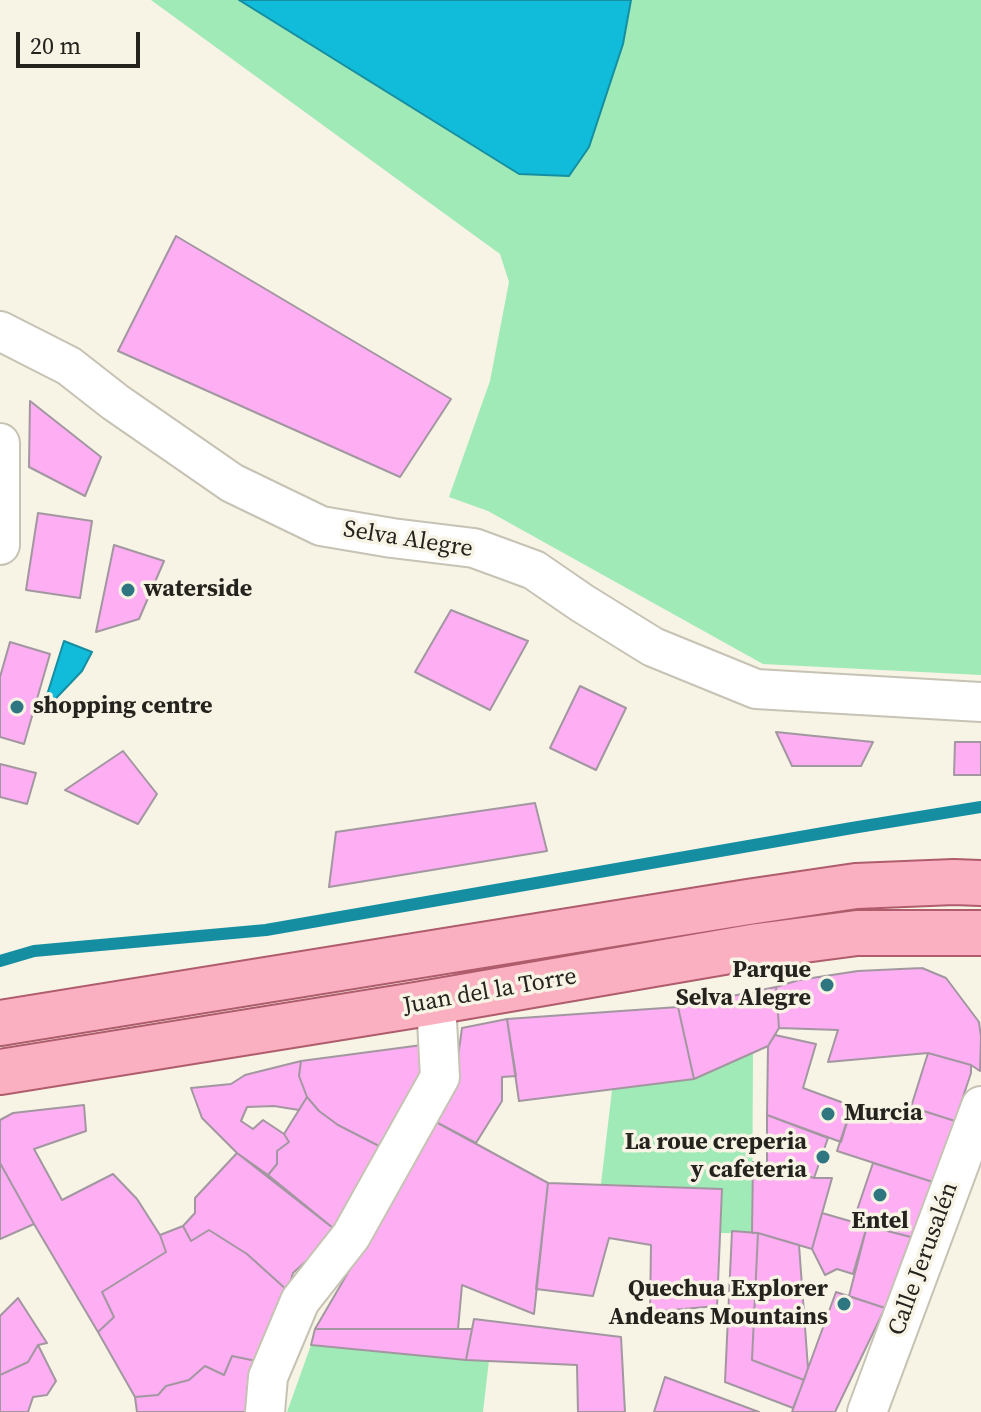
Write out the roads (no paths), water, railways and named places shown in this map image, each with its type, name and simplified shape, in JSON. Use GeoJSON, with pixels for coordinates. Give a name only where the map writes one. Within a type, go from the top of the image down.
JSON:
{"type":"FeatureCollection","features":[{"type":"Feature","properties":{"kind":"main road","name":"Juan del la Torre"},"geometry":{"type":"LineString","coordinates":[[0,1023],[856,886],[981,883]]}},
{"type":"Feature","properties":{"kind":"main road","name":"Juan del la Torre"},"geometry":{"type":"LineString","coordinates":[[0,1072],[436,1002],[758,946],[857,933],[981,933]]}},
{"type":"Feature","properties":{"kind":"street","name":"Selva Alegre"},"geometry":{"type":"LineString","coordinates":[[0,331],[69,366],[115,402],[232,483],[321,526],[474,548],[534,570],[653,647],[756,689],[981,702]]}},
{"type":"Feature","properties":{"kind":"street"},"geometry":{"type":"LineString","coordinates":[[0,443],[0,545]]}},
{"type":"Feature","properties":{"kind":"street"},"geometry":{"type":"LineString","coordinates":[[265,1412],[268,1377],[300,1301],[351,1236],[440,1077],[436,1002]]}},
{"type":"Feature","properties":{"kind":"street","name":"Calle Jerusalén"},"geometry":{"type":"LineString","coordinates":[[867,1412],[981,1106]]}},
{"type":"Feature","properties":{"kind":"water"},"geometry":{"type":"Polygon","coordinates":[[[239,0],[631,0],[623,44],[589,147],[569,176],[519,174],[239,0]]]}},
{"type":"Feature","properties":{"kind":"water"},"geometry":{"type":"Polygon","coordinates":[[[64,641],[92,652],[82,671],[41,714],[64,641]]]}},
{"type":"Feature","properties":{"kind":"waterway"},"geometry":{"type":"LineString","coordinates":[[0,961],[34,951],[266,930],[981,807]]}},
{"type":"Feature","properties":{"kind":"place","name":"waterside"},"geometry":{"type":"Point","coordinates":[128,590]}},
{"type":"Feature","properties":{"kind":"place","name":"shopping centre"},"geometry":{"type":"Point","coordinates":[17,707]}},
{"type":"Feature","properties":{"kind":"place","name":"Parque Selva Alegre"},"geometry":{"type":"Point","coordinates":[827,985]}},
{"type":"Feature","properties":{"kind":"place","name":"Murcia"},"geometry":{"type":"Point","coordinates":[828,1114]}},
{"type":"Feature","properties":{"kind":"place","name":"La roue creperia y cafeteria"},"geometry":{"type":"Point","coordinates":[823,1157]}},
{"type":"Feature","properties":{"kind":"place","name":"Entel"},"geometry":{"type":"Point","coordinates":[880,1195]}},
{"type":"Feature","properties":{"kind":"place","name":"Quechua Explorer Andeans Mountains"},"geometry":{"type":"Point","coordinates":[844,1304]}}]}
